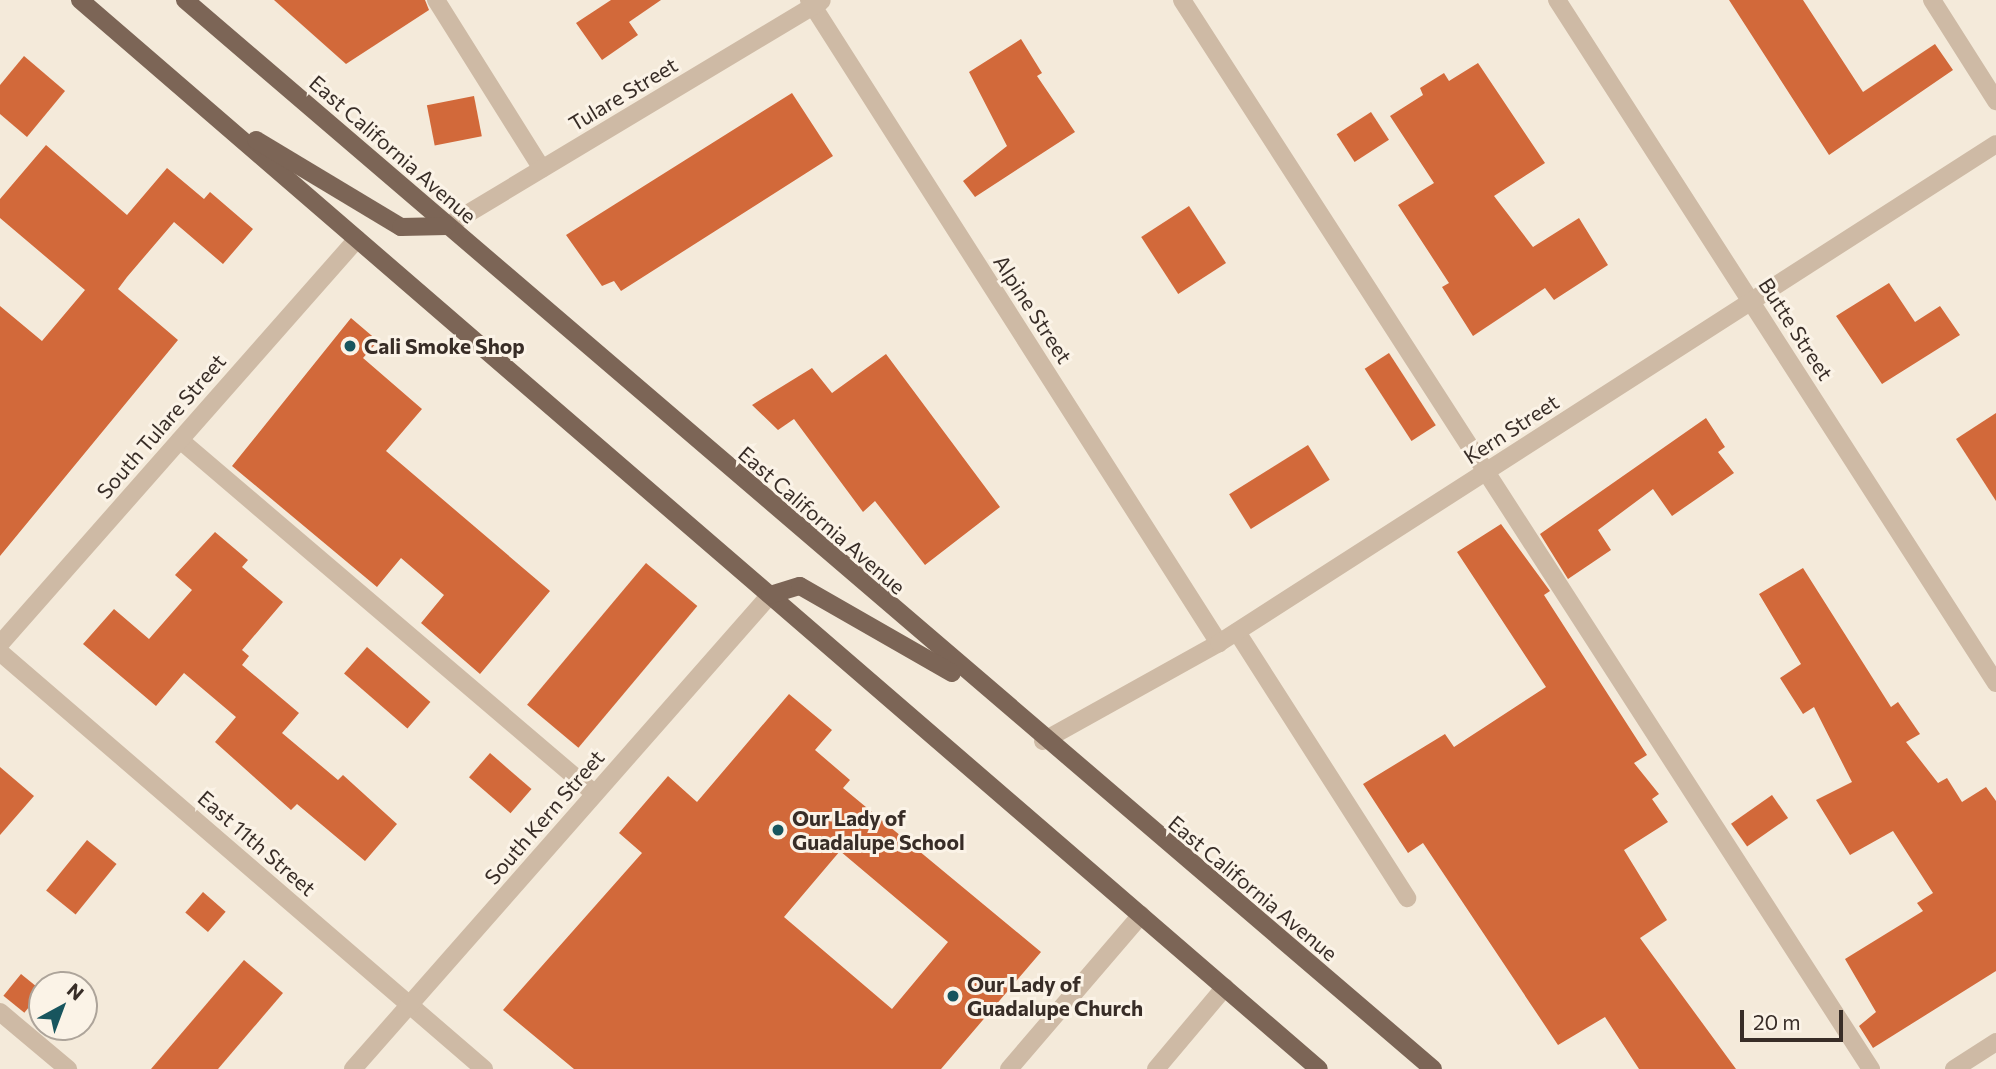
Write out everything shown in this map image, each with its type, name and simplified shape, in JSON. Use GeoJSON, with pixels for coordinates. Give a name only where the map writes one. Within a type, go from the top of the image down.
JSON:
{"type":"FeatureCollection","features":[{"type":"Feature","properties":{"kind":"main road"},"geometry":{"type":"LineString","coordinates":[[80,0],[1319,1069]]}},
{"type":"Feature","properties":{"kind":"main road","name":"East California Avenue"},"geometry":{"type":"LineString","coordinates":[[185,0],[1043,741],[1433,1069]]}},
{"type":"Feature","properties":{"kind":"main road"},"geometry":{"type":"LineString","coordinates":[[203,106],[401,227],[447,226]]}},
{"type":"Feature","properties":{"kind":"main road"},"geometry":{"type":"LineString","coordinates":[[770,595],[800,586],[994,698]]}},
{"type":"Feature","properties":{"kind":"street"},"geometry":{"type":"LineString","coordinates":[[436,0],[542,169]]}},
{"type":"Feature","properties":{"kind":"street"},"geometry":{"type":"LineString","coordinates":[[1182,0],[1484,473],[1871,1069]]}},
{"type":"Feature","properties":{"kind":"street","name":"Butte Street"},"geometry":{"type":"LineString","coordinates":[[1557,0],[1996,683]]}},
{"type":"Feature","properties":{"kind":"street"},"geometry":{"type":"LineString","coordinates":[[1932,0],[1996,100]]}},
{"type":"Feature","properties":{"kind":"street","name":"Tulare Street"},"geometry":{"type":"LineString","coordinates":[[447,226],[815,2]]}},
{"type":"Feature","properties":{"kind":"street","name":"Alpine Street"},"geometry":{"type":"LineString","coordinates":[[815,2],[1219,643]]}},
{"type":"Feature","properties":{"kind":"street","name":"Kern Street"},"geometry":{"type":"LineString","coordinates":[[1043,741],[1237,632],[1996,144]]}},
{"type":"Feature","properties":{"kind":"street","name":"South Tulare Street"},"geometry":{"type":"LineString","coordinates":[[0,644],[357,239]]}},
{"type":"Feature","properties":{"kind":"street"},"geometry":{"type":"LineString","coordinates":[[180,440],[595,794]]}},
{"type":"Feature","properties":{"kind":"street","name":"South Kern Street"},"geometry":{"type":"LineString","coordinates":[[353,1069],[770,595]]}},
{"type":"Feature","properties":{"kind":"street"},"geometry":{"type":"LineString","coordinates":[[1237,632],[1407,898]]}},
{"type":"Feature","properties":{"kind":"street","name":"East 11th Street"},"geometry":{"type":"LineString","coordinates":[[0,652],[484,1069]]}},
{"type":"Feature","properties":{"kind":"street"},"geometry":{"type":"LineString","coordinates":[[1009,1069],[1141,915]]}},
{"type":"Feature","properties":{"kind":"street"},"geometry":{"type":"LineString","coordinates":[[1156,1069],[1225,987]]}},
{"type":"Feature","properties":{"kind":"street"},"geometry":{"type":"LineString","coordinates":[[0,1012],[68,1069]]}},
{"type":"Feature","properties":{"kind":"street"},"geometry":{"type":"LineString","coordinates":[[1954,1069],[1996,1042]]}},
{"type":"Feature","properties":{"kind":"building"},"geometry":{"type":"Polygon","coordinates":[[[274,0],[425,0],[429,10],[346,64],[274,0]]]}},
{"type":"Feature","properties":{"kind":"building"},"geometry":{"type":"Polygon","coordinates":[[[611,0],[661,0],[629,22],[638,35],[602,60],[576,23],[611,0]]]}},
{"type":"Feature","properties":{"kind":"building"},"geometry":{"type":"Polygon","coordinates":[[[1729,0],[1803,0],[1863,92],[1935,44],[1953,70],[1829,155],[1729,0]]]}},
{"type":"Feature","properties":{"kind":"building"},"geometry":{"type":"Polygon","coordinates":[[[1021,39],[1042,73],[1037,76],[1075,132],[975,197],[963,181],[1007,146],[969,72],[1021,39]]]}},
{"type":"Feature","properties":{"kind":"building"},"geometry":{"type":"Polygon","coordinates":[[[24,56],[65,91],[27,137],[0,114],[0,85],[24,56]]]}},
{"type":"Feature","properties":{"kind":"building"},"geometry":{"type":"Polygon","coordinates":[[[1478,63],[1545,163],[1494,196],[1533,247],[1579,218],[1608,265],[1554,300],[1545,288],[1473,336],[1442,287],[1449,283],[1398,205],[1434,183],[1390,116],[1423,95],[1420,88],[1444,73],[1449,81],[1478,63]]]}},
{"type":"Feature","properties":{"kind":"building"},"geometry":{"type":"Polygon","coordinates":[[[792,93],[833,156],[621,291],[614,281],[602,286],[566,235],[792,93]]]}},
{"type":"Feature","properties":{"kind":"building"},"geometry":{"type":"Polygon","coordinates":[[[474,96],[482,136],[435,145],[427,105],[474,96]]]}},
{"type":"Feature","properties":{"kind":"building"},"geometry":{"type":"Polygon","coordinates":[[[1371,112],[1389,140],[1355,162],[1337,134],[1371,112]]]}},
{"type":"Feature","properties":{"kind":"building"},"geometry":{"type":"Polygon","coordinates":[[[46,145],[127,215],[167,168],[204,199],[210,192],[253,229],[223,264],[174,222],[127,277],[118,289],[178,340],[0,556],[0,306],[42,341],[85,290],[0,218],[0,199],[46,145]]]}},
{"type":"Feature","properties":{"kind":"building"},"geometry":{"type":"Polygon","coordinates":[[[1189,206],[1226,263],[1178,294],[1141,237],[1189,206]]]}},
{"type":"Feature","properties":{"kind":"building"},"geometry":{"type":"Polygon","coordinates":[[[1889,283],[1915,322],[1940,306],[1960,335],[1882,384],[1836,316],[1889,283]]]}},
{"type":"Feature","properties":{"kind":"building"},"geometry":{"type":"Polygon","coordinates":[[[351,318],[378,341],[363,358],[422,409],[386,451],[550,591],[480,674],[421,623],[444,595],[401,558],[377,587],[232,466],[351,318]]]}},
{"type":"Feature","properties":{"kind":"building"},"geometry":{"type":"Polygon","coordinates":[[[1389,353],[1436,425],[1412,441],[1365,369],[1389,353]]]}},
{"type":"Feature","properties":{"kind":"building"},"geometry":{"type":"Polygon","coordinates":[[[886,354],[1000,507],[925,565],[875,501],[863,512],[794,419],[778,430],[752,405],[812,368],[832,393],[886,354]]]}},
{"type":"Feature","properties":{"kind":"building"},"geometry":{"type":"Polygon","coordinates":[[[1996,413],[1996,501],[1956,439],[1996,413]]]}},
{"type":"Feature","properties":{"kind":"building"},"geometry":{"type":"Polygon","coordinates":[[[1706,418],[1725,447],[1718,452],[1734,473],[1672,516],[1653,489],[1598,530],[1611,550],[1568,579],[1540,534],[1706,418]]]}},
{"type":"Feature","properties":{"kind":"building"},"geometry":{"type":"Polygon","coordinates":[[[1308,445],[1330,480],[1251,529],[1229,494],[1308,445]]]}},
{"type":"Feature","properties":{"kind":"building"},"geometry":{"type":"Polygon","coordinates":[[[1501,524],[1550,591],[1544,595],[1647,755],[1634,763],[1659,794],[1652,799],[1668,822],[1624,850],[1667,920],[1640,938],[1736,1069],[1639,1069],[1605,1017],[1558,1045],[1423,843],[1408,853],[1363,784],[1445,734],[1454,747],[1546,687],[1457,552],[1501,524]]]}},
{"type":"Feature","properties":{"kind":"building"},"geometry":{"type":"Polygon","coordinates":[[[215,532],[248,560],[242,567],[283,602],[242,650],[249,656],[242,665],[299,713],[282,733],[338,780],[343,775],[397,824],[365,861],[297,804],[291,810],[215,742],[236,717],[184,673],[156,706],[83,644],[114,609],[149,639],[192,590],[175,575],[215,532]]]}},
{"type":"Feature","properties":{"kind":"building"},"geometry":{"type":"Polygon","coordinates":[[[646,563],[697,606],[578,748],[527,705],[646,563]]]}},
{"type":"Feature","properties":{"kind":"building"},"geometry":{"type":"Polygon","coordinates":[[[1803,568],[1891,707],[1898,702],[1920,734],[1906,742],[1938,783],[1947,778],[1962,802],[1986,787],[1996,801],[1996,971],[1873,1048],[1859,1026],[1876,1012],[1845,959],[1923,911],[1917,903],[1933,893],[1893,831],[1850,855],[1816,800],[1852,782],[1814,707],[1803,714],[1780,678],[1801,664],[1759,594],[1803,568]]]}},
{"type":"Feature","properties":{"kind":"building"},"geometry":{"type":"Polygon","coordinates":[[[367,647],[430,702],[407,729],[344,673],[367,647]]]}},
{"type":"Feature","properties":{"kind":"building","name":"Our Lady of Guadalupe School"},"geometry":{"type":"Polygon","coordinates":[[[789,694],[832,730],[815,750],[850,780],[843,788],[1041,952],[941,1069],[574,1069],[503,1010],[642,853],[619,833],[668,776],[697,802],[789,694]],[[840,851],[784,917],[892,1009],[948,942],[840,851]]]}},
{"type":"Feature","properties":{"kind":"building"},"geometry":{"type":"Polygon","coordinates":[[[490,753],[532,789],[511,813],[469,777],[490,753]]]}},
{"type":"Feature","properties":{"kind":"building"},"geometry":{"type":"Polygon","coordinates":[[[0,767],[34,796],[0,835],[0,767]]]}},
{"type":"Feature","properties":{"kind":"building"},"geometry":{"type":"Polygon","coordinates":[[[1772,795],[1788,818],[1747,847],[1731,824],[1772,795]]]}},
{"type":"Feature","properties":{"kind":"building"},"geometry":{"type":"Polygon","coordinates":[[[87,840],[117,864],[76,914],[46,891],[87,840]]]}},
{"type":"Feature","properties":{"kind":"building"},"geometry":{"type":"Polygon","coordinates":[[[203,892],[226,912],[208,932],[185,912],[203,892]]]}},
{"type":"Feature","properties":{"kind":"building"},"geometry":{"type":"Polygon","coordinates":[[[244,960],[283,993],[218,1069],[151,1069],[244,960]]]}},
{"type":"Feature","properties":{"kind":"building"},"geometry":{"type":"Polygon","coordinates":[[[21,974],[28,980],[28,1008],[24,1013],[3,996],[21,974]]]}},
{"type":"Feature","properties":{"kind":"place","name":"Cali Smoke Shop"},"geometry":{"type":"Point","coordinates":[350,346]}},
{"type":"Feature","properties":{"kind":"place","name":"Our Lady of Guadalupe School"},"geometry":{"type":"Point","coordinates":[778,830]}},
{"type":"Feature","properties":{"kind":"place","name":"Our Lady of Guadalupe Church"},"geometry":{"type":"Point","coordinates":[953,996]}}]}
